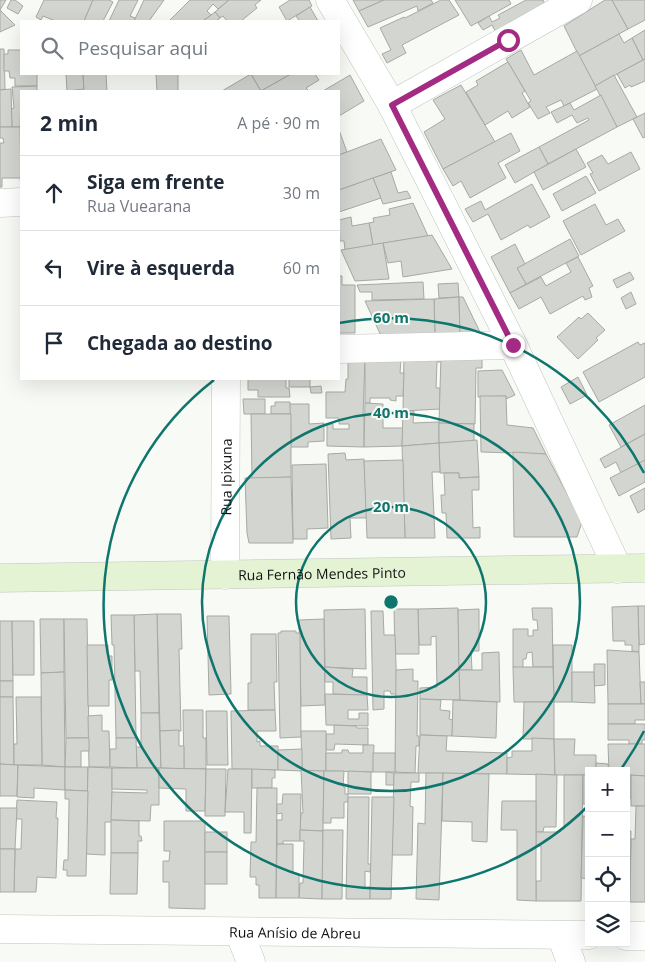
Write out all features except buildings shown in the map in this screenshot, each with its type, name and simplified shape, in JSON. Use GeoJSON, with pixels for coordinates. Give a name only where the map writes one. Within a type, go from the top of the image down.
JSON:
{"type":"FeatureCollection","features":[{"type":"Feature","properties":{"kind":"street"},"geometry":{"type":"LineString","coordinates":[[330,0],[392,105],[513,345],[618,569]]}},
{"type":"Feature","properties":{"kind":"street"},"geometry":{"type":"LineString","coordinates":[[392,105],[578,0]]}},
{"type":"Feature","properties":{"kind":"street"},"geometry":{"type":"LineString","coordinates":[[0,203],[20,202]]}},
{"type":"Feature","properties":{"kind":"street"},"geometry":{"type":"LineString","coordinates":[[340,349],[513,345]]}},
{"type":"Feature","properties":{"kind":"street","name":"Rua Ipixuna"},"geometry":{"type":"LineString","coordinates":[[225,575],[226,380]]}},
{"type":"Feature","properties":{"kind":"street","name":"Rua Fernão Mendes Pinto"},"geometry":{"type":"LineString","coordinates":[[0,578],[645,568]]}},
{"type":"Feature","properties":{"kind":"street","name":"Rua Anísio de Abreu"},"geometry":{"type":"LineString","coordinates":[[0,928],[585,935]]}},
{"type":"Feature","properties":{"kind":"street"},"geometry":{"type":"LineString","coordinates":[[239,932],[251,962]]}},
{"type":"Feature","properties":{"kind":"street"},"geometry":{"type":"LineString","coordinates":[[561,935],[571,962]]}},
{"type":"Feature","properties":{"kind":"street"},"geometry":{"type":"LineString","coordinates":[[630,936],[645,936]]}},
{"type":"Feature","properties":{"kind":"route"},"geometry":{"type":"LineString","coordinates":[[508,40],[392,105],[513,345]]}}]}
